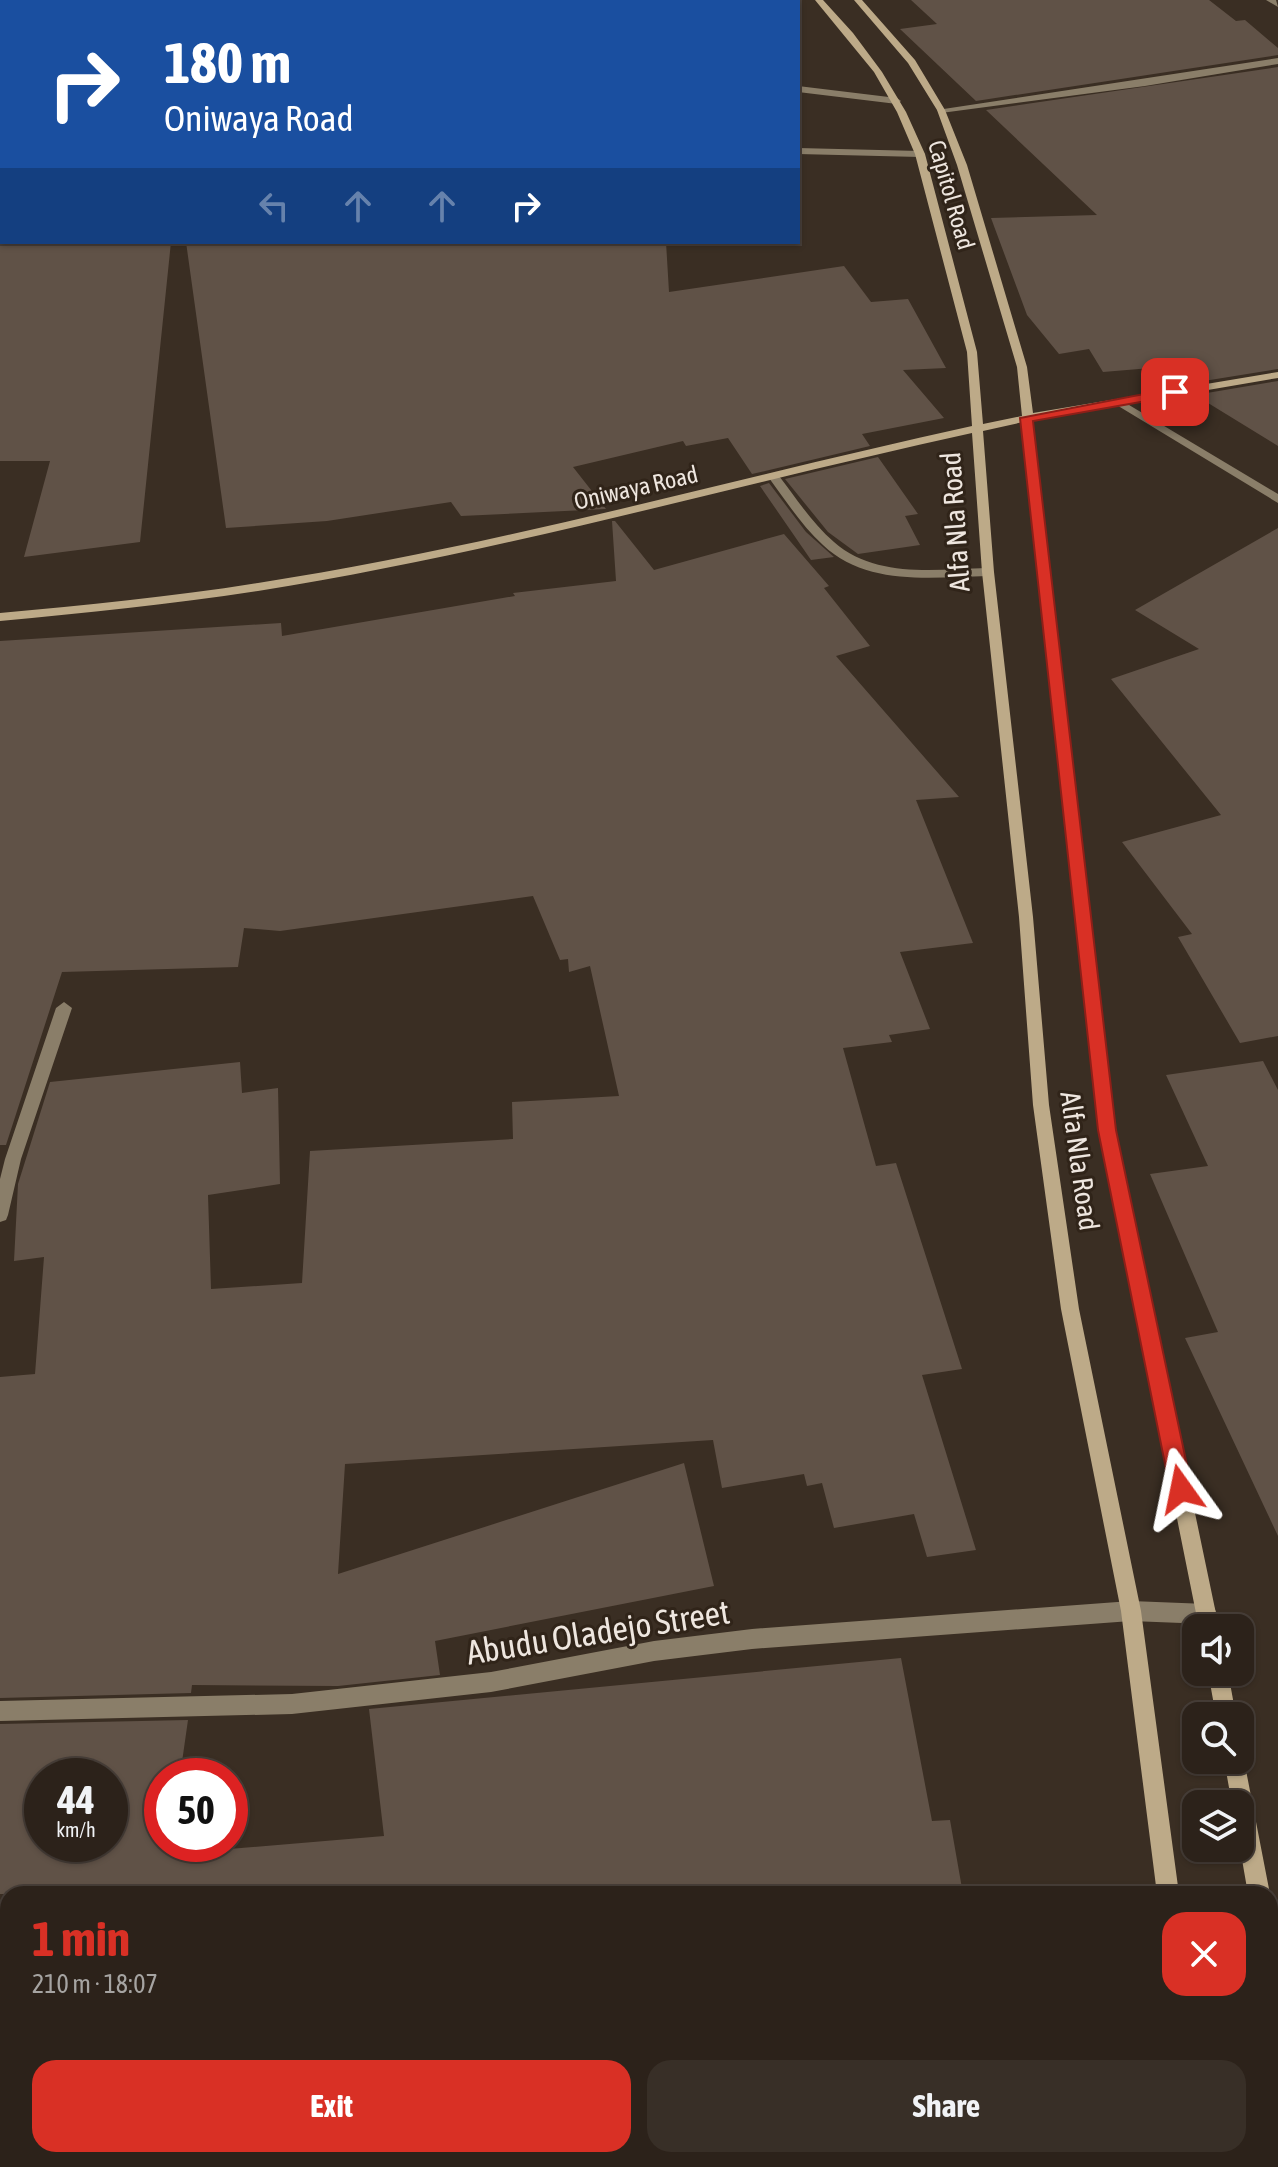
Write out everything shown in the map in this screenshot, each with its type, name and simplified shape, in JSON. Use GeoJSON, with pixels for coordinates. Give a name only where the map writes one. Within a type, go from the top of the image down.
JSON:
{"type":"FeatureCollection","features":[{"type":"Feature","properties":{"kind":"main road","name":"Capitol Road"},"geometry":{"type":"LineString","coordinates":[[819,0],[874,64],[897,101],[920,154],[972,352],[979,429]]}},
{"type":"Feature","properties":{"kind":"main road","name":"Capitol Road"},"geometry":{"type":"LineString","coordinates":[[858,0],[912,62],[941,110],[962,165],[1022,367],[1027,418]]}},
{"type":"Feature","properties":{"kind":"main road","name":"Oniwaya Road"},"geometry":{"type":"LineString","coordinates":[[0,617],[101,611],[306,580],[557,530],[1027,418],[1278,375]]}},
{"type":"Feature","properties":{"kind":"main road","name":"Alfa Nla Road"},"geometry":{"type":"LineString","coordinates":[[1027,418],[1107,1130],[1207,1614]]}},
{"type":"Feature","properties":{"kind":"main road","name":"Alfa Nla Road"},"geometry":{"type":"LineString","coordinates":[[979,429],[988,572],[1026,917],[1041,1105],[1070,1309],[1131,1611],[1167,1886]]}},
{"type":"Feature","properties":{"kind":"main road"},"geometry":{"type":"LineString","coordinates":[[1237,1774],[1258,1886]]}},
{"type":"Feature","properties":{"kind":"street"},"geometry":{"type":"LineString","coordinates":[[1270,0],[1278,5]]}},
{"type":"Feature","properties":{"kind":"street"},"geometry":{"type":"LineString","coordinates":[[941,110],[1145,83],[1278,61]]}},
{"type":"Feature","properties":{"kind":"street"},"geometry":{"type":"LineString","coordinates":[[800,89],[897,101]]}},
{"type":"Feature","properties":{"kind":"street"},"geometry":{"type":"LineString","coordinates":[[800,151],[920,154]]}},
{"type":"Feature","properties":{"kind":"street"},"geometry":{"type":"LineString","coordinates":[[1119,402],[1278,499]]}},
{"type":"Feature","properties":{"kind":"street"},"geometry":{"type":"LineString","coordinates":[[775,478],[816,532],[851,560],[913,573],[988,572]]}},
{"type":"Feature","properties":{"kind":"street"},"geometry":{"type":"LineString","coordinates":[[0,1215],[13,1159],[64,1008]]}},
{"type":"Feature","properties":{"kind":"street","name":"Abudu Oladejo Street"},"geometry":{"type":"LineString","coordinates":[[0,1711],[292,1704],[491,1682],[654,1651],[752,1639],[1131,1611],[1182,1618]]}},
{"type":"Feature","properties":{"kind":"building"},"geometry":{"type":"Polygon","coordinates":[[[911,0],[1209,0],[1236,21],[1245,20],[1278,48],[1278,55],[976,101],[900,29],[937,24],[911,0]]]}},
{"type":"Feature","properties":{"kind":"building"},"geometry":{"type":"Polygon","coordinates":[[[1278,67],[1278,369],[1179,385],[1151,368],[1103,372],[1089,349],[1059,354],[1027,315],[991,218],[1097,215],[986,110],[1278,67]]]}},
{"type":"Feature","properties":{"kind":"building"},"geometry":{"type":"Polygon","coordinates":[[[0,244],[171,244],[140,542],[24,557],[50,461],[0,461],[0,244]]]}},
{"type":"Feature","properties":{"kind":"building"},"geometry":{"type":"Polygon","coordinates":[[[186,244],[666,244],[669,292],[844,266],[871,302],[908,299],[946,368],[903,370],[944,418],[862,434],[870,446],[752,474],[728,438],[686,446],[683,441],[573,467],[606,509],[461,516],[451,502],[327,521],[226,528],[186,244]]]}},
{"type":"Feature","properties":{"kind":"building"},"geometry":{"type":"Polygon","coordinates":[[[1278,381],[1278,446],[1195,395],[1278,381]]]}},
{"type":"Feature","properties":{"kind":"building"},"geometry":{"type":"Polygon","coordinates":[[[878,457],[918,514],[905,516],[920,545],[858,554],[828,532],[785,479],[878,457]]]}},
{"type":"Feature","properties":{"kind":"building"},"geometry":{"type":"Polygon","coordinates":[[[769,483],[806,532],[834,557],[811,560],[760,486],[769,483]]]}},
{"type":"Feature","properties":{"kind":"building"},"geometry":{"type":"Polygon","coordinates":[[[612,521],[654,570],[784,534],[829,586],[824,588],[870,646],[836,656],[959,797],[916,800],[973,943],[900,952],[930,1029],[889,1035],[892,1042],[843,1048],[876,1166],[896,1163],[962,1369],[922,1375],[976,1550],[927,1557],[914,1514],[834,1528],[822,1483],[807,1486],[804,1474],[722,1488],[713,1440],[345,1464],[338,1574],[684,1463],[714,1586],[435,1641],[440,1675],[338,1686],[192,1685],[191,1693],[0,1698],[0,1377],[35,1374],[44,1257],[14,1261],[18,1184],[50,1082],[240,1062],[242,1093],[278,1088],[280,1184],[208,1195],[211,1289],[302,1283],[310,1151],[513,1139],[512,1102],[619,1096],[590,966],[569,972],[568,959],[560,960],[533,896],[280,931],[244,928],[238,967],[62,972],[6,1145],[0,1145],[0,641],[281,623],[282,636],[515,596],[513,593],[616,581],[612,521]]]}},
{"type":"Feature","properties":{"kind":"building"},"geometry":{"type":"Polygon","coordinates":[[[1278,528],[1278,1036],[1240,1043],[1178,937],[1192,934],[1122,842],[1221,815],[1111,679],[1199,649],[1135,610],[1278,528]]]}},
{"type":"Feature","properties":{"kind":"building"},"geometry":{"type":"Polygon","coordinates":[[[1263,1061],[1278,1090],[1278,1536],[1185,1338],[1218,1332],[1150,1174],[1208,1166],[1166,1075],[1263,1061]]]}},
{"type":"Feature","properties":{"kind":"building"},"geometry":{"type":"Polygon","coordinates":[[[901,1658],[932,1821],[950,1820],[962,1886],[0,1886],[0,1724],[188,1720],[183,1758],[144,1758],[144,1862],[248,1862],[248,1847],[384,1836],[369,1709],[901,1658]]]}},
{"type":"Feature","properties":{"kind":"route"},"geometry":{"type":"LineString","coordinates":[[1175,392],[1027,418],[1107,1130],[1181,1489]]}}]}
